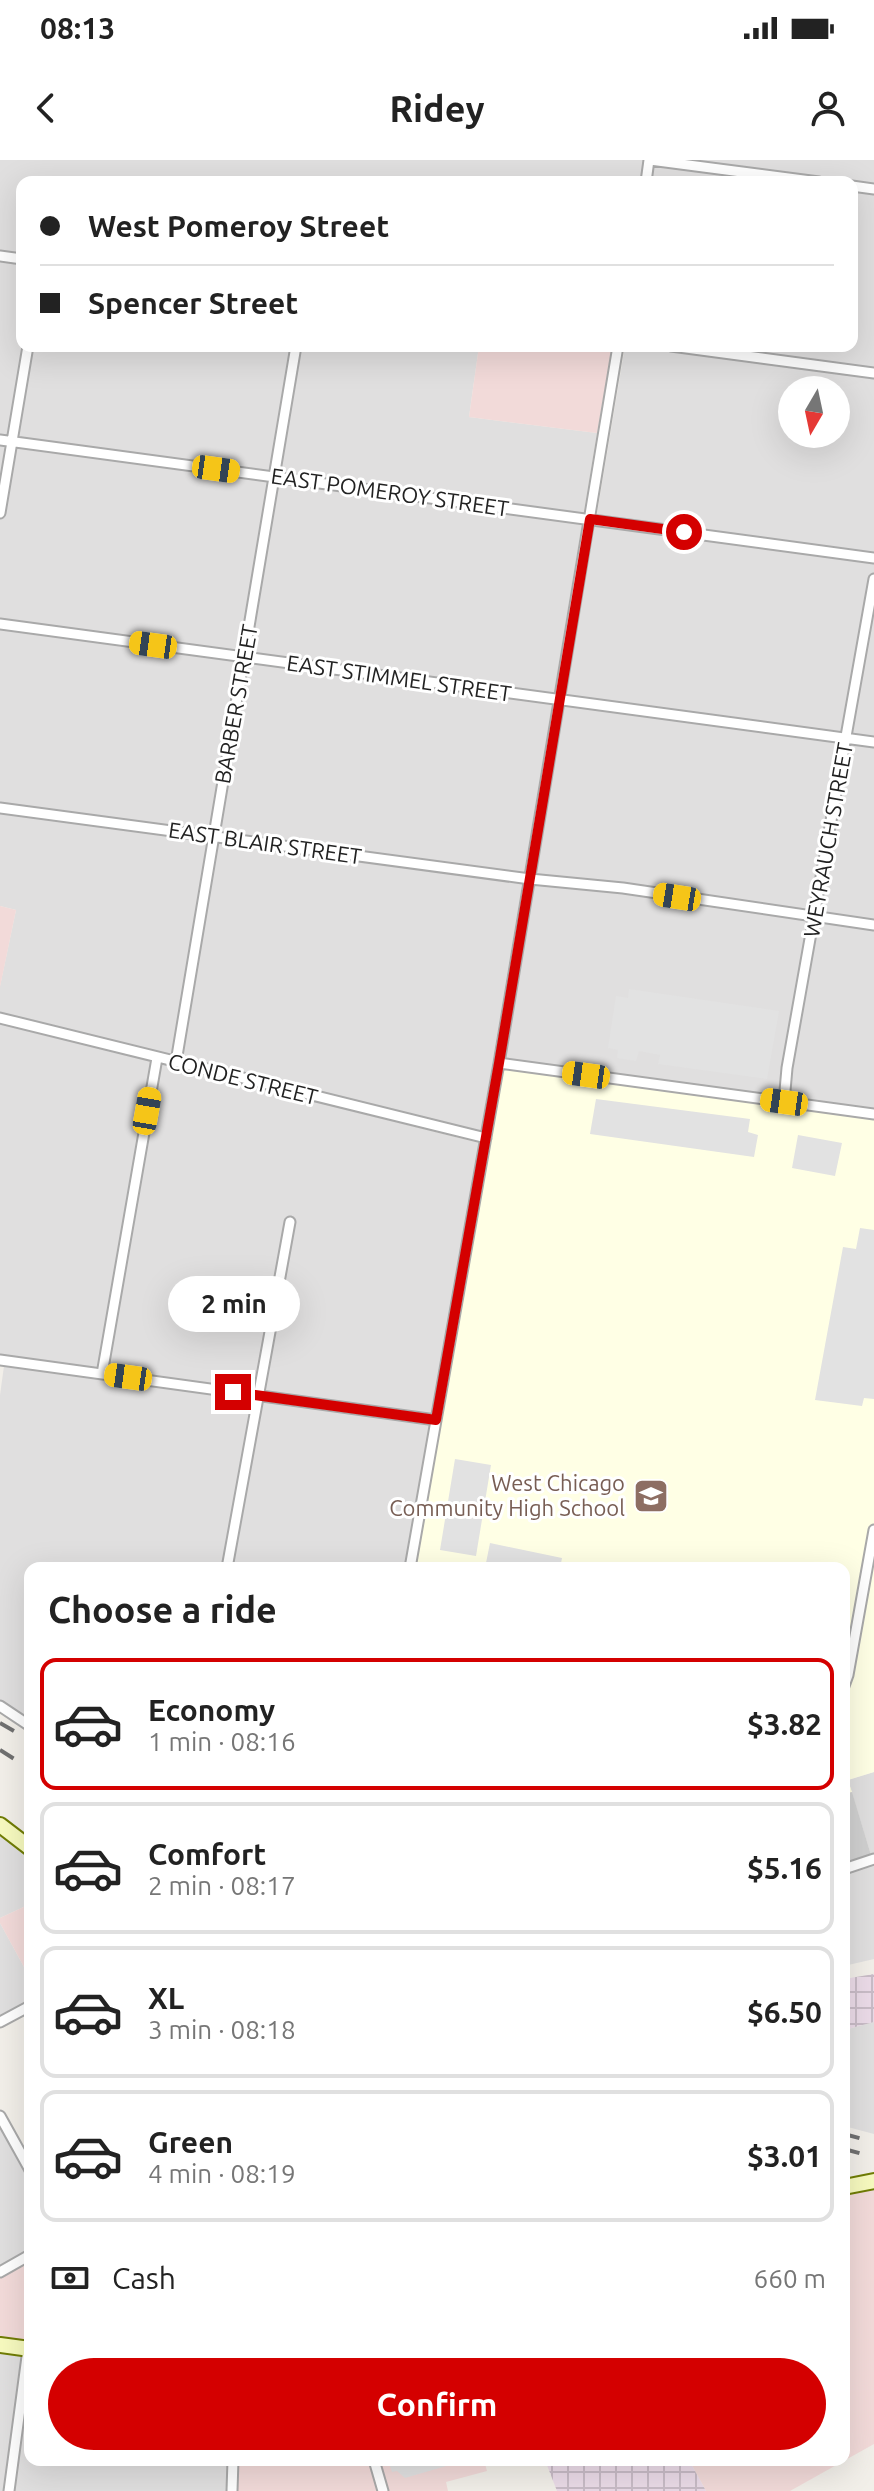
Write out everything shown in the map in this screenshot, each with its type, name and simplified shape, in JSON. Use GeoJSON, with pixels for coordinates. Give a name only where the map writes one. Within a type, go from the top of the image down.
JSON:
{"type":"FeatureCollection","features":[{"type":"Feature","properties":{"kind":"main road"},"geometry":{"type":"LineString","coordinates":[[0,1825],[24,1843]]}},
{"type":"Feature","properties":{"kind":"main road"},"geometry":{"type":"LineString","coordinates":[[850,2186],[874,2181]]}},
{"type":"Feature","properties":{"kind":"main road"},"geometry":{"type":"LineString","coordinates":[[0,2345],[24,2348]]}},
{"type":"Feature","properties":{"kind":"street"},"geometry":{"type":"LineString","coordinates":[[650,160],[773,176]]}},
{"type":"Feature","properties":{"kind":"street"},"geometry":{"type":"LineString","coordinates":[[0,513],[27,352]]}},
{"type":"Feature","properties":{"kind":"street","name":"BARBER STREET"},"geometry":{"type":"LineString","coordinates":[[176,1062],[295,352]]}},
{"type":"Feature","properties":{"kind":"street"},"geometry":{"type":"LineString","coordinates":[[411,1562],[499,1063],[617,352]]}},
{"type":"Feature","properties":{"kind":"street"},"geometry":{"type":"LineString","coordinates":[[716,352],[874,373]]}},
{"type":"Feature","properties":{"kind":"street","name":"EAST POMEROY STREET"},"geometry":{"type":"LineString","coordinates":[[0,440],[874,558]]}},
{"type":"Feature","properties":{"kind":"street","name":"WEYRAUCH STREET"},"geometry":{"type":"LineString","coordinates":[[784,1102],[787,1068],[874,579]]}},
{"type":"Feature","properties":{"kind":"street","name":"EAST STIMMEL STREET"},"geometry":{"type":"LineString","coordinates":[[0,624],[874,742]]}},
{"type":"Feature","properties":{"kind":"street","name":"EAST BLAIR STREET"},"geometry":{"type":"LineString","coordinates":[[0,808],[530,879],[623,888],[874,925]]}},
{"type":"Feature","properties":{"kind":"street","name":"CONDE STREET"},"geometry":{"type":"LineString","coordinates":[[0,1018],[486,1138]]}},
{"type":"Feature","properties":{"kind":"street"},"geometry":{"type":"LineString","coordinates":[[102,1374],[157,1058]]}},
{"type":"Feature","properties":{"kind":"street"},"geometry":{"type":"LineString","coordinates":[[499,1063],[874,1114]]}},
{"type":"Feature","properties":{"kind":"street"},"geometry":{"type":"LineString","coordinates":[[228,1562],[290,1222]]}},
{"type":"Feature","properties":{"kind":"street"},"geometry":{"type":"LineString","coordinates":[[0,1360],[436,1420]]}},
{"type":"Feature","properties":{"kind":"street"},"geometry":{"type":"LineString","coordinates":[[850,1665],[874,1530]]}},
{"type":"Feature","properties":{"kind":"street"},"geometry":{"type":"LineString","coordinates":[[0,1706],[24,1722]]}},
{"type":"Feature","properties":{"kind":"street"},"geometry":{"type":"LineString","coordinates":[[850,1867],[874,1859]]}},
{"type":"Feature","properties":{"kind":"street"},"geometry":{"type":"LineString","coordinates":[[0,2022],[24,2009]]}},
{"type":"Feature","properties":{"kind":"street"},"geometry":{"type":"LineString","coordinates":[[0,2116],[24,2159]]}},
{"type":"Feature","properties":{"kind":"street"},"geometry":{"type":"LineString","coordinates":[[0,2272],[24,2258]]}},
{"type":"Feature","properties":{"kind":"street"},"geometry":{"type":"LineString","coordinates":[[9,2491],[24,2384]]}},
{"type":"Feature","properties":{"kind":"street"},"geometry":{"type":"LineString","coordinates":[[232,2491],[233,2466]]}},
{"type":"Feature","properties":{"kind":"street"},"geometry":{"type":"LineString","coordinates":[[376,2466],[383,2491]]}},
{"type":"Feature","properties":{"kind":"shaded area"},"geometry":{"type":"Polygon","coordinates":[[[0,160],[874,160],[874,1120],[504,1069],[624,352],[858,352],[858,176],[16,176],[16,352],[478,352],[469,417],[597,433],[481,1131],[0,1012],[0,986],[16,910],[0,906],[0,160]]]}},
{"type":"Feature","properties":{"kind":"shaded area"},"geometry":{"type":"Polygon","coordinates":[[[478,352],[611,352],[597,433],[469,417],[478,352]]]}},
{"type":"Feature","properties":{"kind":"shaded area"},"geometry":{"type":"Polygon","coordinates":[[[0,906],[16,910],[0,987],[0,906]]]}},
{"type":"Feature","properties":{"kind":"shaded area"},"geometry":{"type":"Polygon","coordinates":[[[629,989],[779,1011],[767,1079],[658,1064],[660,1055],[639,1051],[636,1061],[617,1058],[618,1050],[608,1048],[616,996],[628,998],[629,989]]]}},
{"type":"Feature","properties":{"kind":"shaded area"},"geometry":{"type":"Polygon","coordinates":[[[0,1022],[479,1143],[432,1414],[0,1357],[0,1022]]]}},
{"type":"Feature","properties":{"kind":"shaded area","name":"West Chicago Community High School"},"geometry":{"type":"Polygon","coordinates":[[[504,1069],[874,1120],[874,1772],[850,1779],[850,1562],[415,1562],[504,1069]]]}},
{"type":"Feature","properties":{"kind":"shaded area"},"geometry":{"type":"Polygon","coordinates":[[[596,1099],[750,1119],[748,1132],[758,1135],[754,1157],[590,1134],[596,1099]]]}},
{"type":"Feature","properties":{"kind":"shaded area"},"geometry":{"type":"Polygon","coordinates":[[[798,1135],[842,1143],[835,1176],[792,1168],[798,1135]]]}},
{"type":"Feature","properties":{"kind":"shaded area"},"geometry":{"type":"Polygon","coordinates":[[[860,1228],[874,1230],[874,1399],[864,1398],[862,1406],[815,1400],[843,1247],[856,1249],[860,1228]]]}},
{"type":"Feature","properties":{"kind":"shaded area"},"geometry":{"type":"Polygon","coordinates":[[[4,1366],[440,1425],[415,1562],[24,1562],[24,1715],[0,1702],[0,1395],[4,1366]]]}},
{"type":"Feature","properties":{"kind":"shaded area"},"geometry":{"type":"Polygon","coordinates":[[[455,1459],[491,1465],[476,1556],[440,1550],[455,1459]]]}},
{"type":"Feature","properties":{"kind":"shaded area"},"geometry":{"type":"Polygon","coordinates":[[[490,1543],[562,1558],[561,1562],[486,1562],[490,1543]]]}},
{"type":"Feature","properties":{"kind":"shaded area"},"geometry":{"type":"Polygon","coordinates":[[[874,1772],[874,1865],[850,1787],[850,1779],[874,1772]]]}},
{"type":"Feature","properties":{"kind":"shaded area"},"geometry":{"type":"Polygon","coordinates":[[[850,1792],[874,1865],[850,1872],[850,1792]]]}},
{"type":"Feature","properties":{"kind":"shaded area"},"geometry":{"type":"Polygon","coordinates":[[[0,1830],[24,1849],[24,1907],[0,1918],[0,1830]]]}},
{"type":"Feature","properties":{"kind":"shaded area"},"geometry":{"type":"Polygon","coordinates":[[[874,1865],[874,1959],[850,1965],[850,1872],[874,1865]]]}},
{"type":"Feature","properties":{"kind":"shaded area"},"geometry":{"type":"Polygon","coordinates":[[[24,1907],[24,1967],[0,1923],[0,1918],[24,1907]]]}},
{"type":"Feature","properties":{"kind":"shaded area"},"geometry":{"type":"Polygon","coordinates":[[[0,1923],[24,1967],[24,2004],[0,2018],[0,1923]]]}},
{"type":"Feature","properties":{"kind":"shaded area"},"geometry":{"type":"Polygon","coordinates":[[[874,1974],[874,2022],[850,2028],[850,1978],[874,1974]]]}},
{"type":"Feature","properties":{"kind":"shaded area"},"geometry":{"type":"Polygon","coordinates":[[[874,2022],[874,2134],[850,2128],[850,2028],[874,2022]]]}},
{"type":"Feature","properties":{"kind":"shaded area"},"geometry":{"type":"Polygon","coordinates":[[[0,2126],[24,2170],[24,2252],[0,2266],[0,2126]]]}},
{"type":"Feature","properties":{"kind":"shaded area"},"geometry":{"type":"Polygon","coordinates":[[[874,2187],[874,2444],[850,2457],[850,2193],[874,2187]]]}},
{"type":"Feature","properties":{"kind":"shaded area"},"geometry":{"type":"Polygon","coordinates":[[[24,2262],[24,2345],[0,2342],[0,2276],[24,2262]]]}},
{"type":"Feature","properties":{"kind":"shaded area"},"geometry":{"type":"Polygon","coordinates":[[[0,2349],[23,2352],[6,2491],[0,2491],[0,2349]]]}},
{"type":"Feature","properties":{"kind":"shaded area"},"geometry":{"type":"Polygon","coordinates":[[[24,2401],[24,2466],[230,2466],[229,2491],[12,2491],[24,2401]]]}},
{"type":"Feature","properties":{"kind":"shaded area"},"geometry":{"type":"Polygon","coordinates":[[[236,2466],[372,2466],[379,2491],[235,2491],[236,2466]]]}},
{"type":"Feature","properties":{"kind":"shaded area"},"geometry":{"type":"Polygon","coordinates":[[[379,2466],[486,2466],[487,2471],[446,2482],[448,2491],[386,2491],[379,2466]]]}},
{"type":"Feature","properties":{"kind":"shaded area"},"geometry":{"type":"Polygon","coordinates":[[[390,2466],[446,2466],[405,2478],[397,2471],[392,2472],[390,2466]]]}},
{"type":"Feature","properties":{"kind":"shaded area"},"geometry":{"type":"Polygon","coordinates":[[[547,2466],[692,2466],[706,2491],[557,2491],[547,2466]]]}},
{"type":"Feature","properties":{"kind":"shaded area"},"geometry":{"type":"Polygon","coordinates":[[[692,2466],[835,2466],[790,2491],[706,2491],[692,2466]]]}},
{"type":"Feature","properties":{"kind":"railway"},"geometry":{"type":"LineString","coordinates":[[0,1723],[24,1737]]}},
{"type":"Feature","properties":{"kind":"railway"},"geometry":{"type":"LineString","coordinates":[[0,1750],[24,1765]]}},
{"type":"Feature","properties":{"kind":"railway"},"geometry":{"type":"LineString","coordinates":[[850,2136],[874,2142]]}},
{"type":"Feature","properties":{"kind":"railway"},"geometry":{"type":"LineString","coordinates":[[850,2151],[874,2157]]}},
{"type":"Feature","properties":{"kind":"place","name":"West Chicago Community High School"},"geometry":{"type":"Point","coordinates":[651,1496]}},
{"type":"Feature","properties":{"kind":"route"},"geometry":{"type":"LineString","coordinates":[[233,1392],[436,1420],[590,519],[684,532]]}}]}
